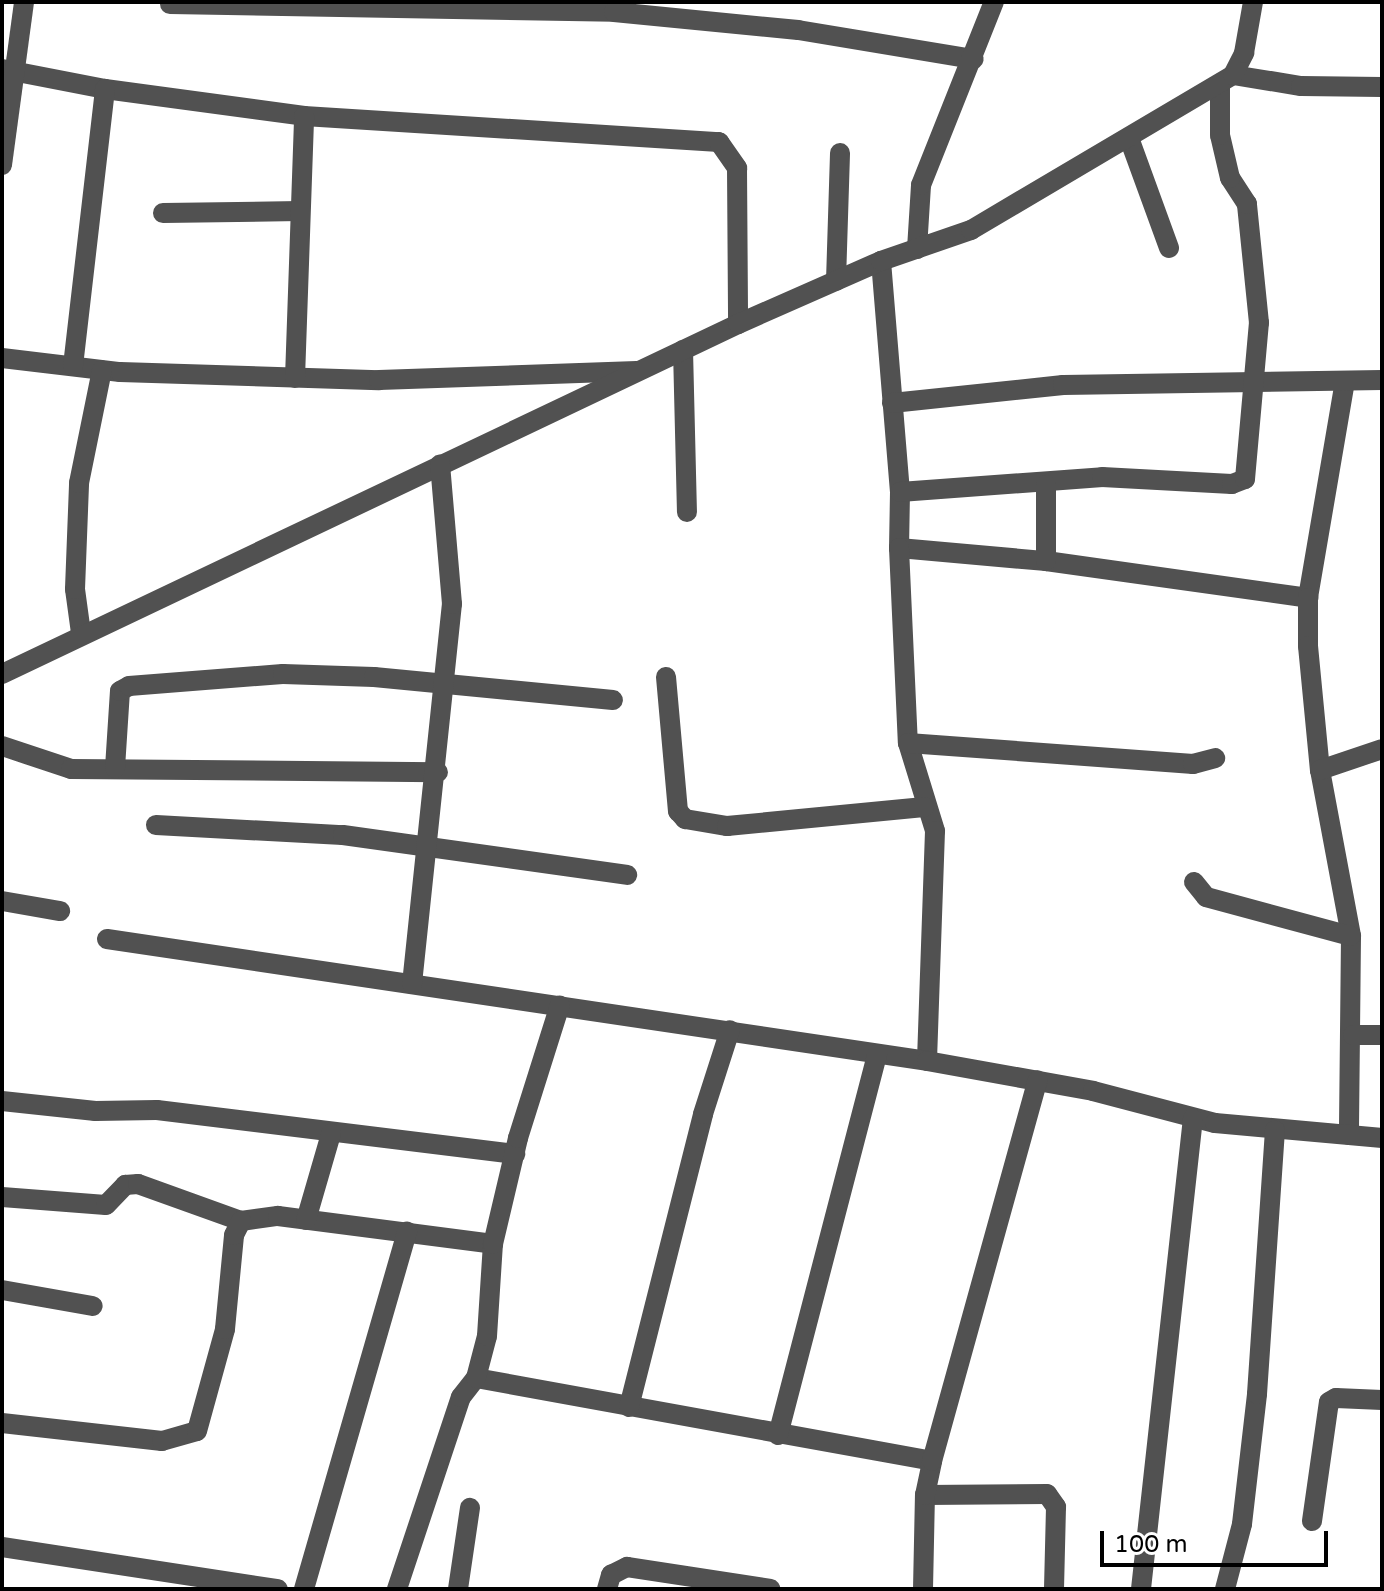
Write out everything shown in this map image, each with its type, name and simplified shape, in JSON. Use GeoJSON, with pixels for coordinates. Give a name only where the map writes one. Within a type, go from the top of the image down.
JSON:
{"type":"FeatureCollection","features":[{"type":"Feature","properties":{"kind":"street"},"geometry":{"type":"LineString","coordinates":[[2,165],[10,71],[24,2]]}},
{"type":"Feature","properties":{"kind":"street"},"geometry":{"type":"LineString","coordinates":[[917,249],[921,185],[974,59],[994,2]]}},
{"type":"Feature","properties":{"kind":"street"},"geometry":{"type":"LineString","coordinates":[[900,492],[1046,485],[1102,477],[1240,482],[1247,474],[1259,323],[1247,204],[1228,172],[1219,122],[1226,80],[1244,53],[1253,2]]}},
{"type":"Feature","properties":{"kind":"street"},"geometry":{"type":"LineString","coordinates":[[170,4],[500,4],[798,30],[974,59]]}},
{"type":"Feature","properties":{"kind":"street"},"geometry":{"type":"LineString","coordinates":[[10,71],[105,89],[304,116],[719,142],[737,168],[738,324]]}},
{"type":"Feature","properties":{"kind":"street"},"geometry":{"type":"LineString","coordinates":[[2,674],[81,633],[646,370],[738,324],[881,261],[971,230],[1226,80],[1301,86],[1382,87]]}},
{"type":"Feature","properties":{"kind":"street"},"geometry":{"type":"LineString","coordinates":[[73,366],[105,89]]}},
{"type":"Feature","properties":{"kind":"street"},"geometry":{"type":"LineString","coordinates":[[295,378],[304,116]]}},
{"type":"Feature","properties":{"kind":"street"},"geometry":{"type":"LineString","coordinates":[[1129,138],[1169,248]]}},
{"type":"Feature","properties":{"kind":"street"},"geometry":{"type":"LineString","coordinates":[[836,281],[840,153]]}},
{"type":"Feature","properties":{"kind":"street"},"geometry":{"type":"LineString","coordinates":[[163,213],[300,211]]}},
{"type":"Feature","properties":{"kind":"street"},"geometry":{"type":"LineString","coordinates":[[881,261],[900,492],[899,548],[908,743],[924,807],[935,831],[936,885],[927,1061]]}},
{"type":"Feature","properties":{"kind":"street"},"geometry":{"type":"LineString","coordinates":[[683,350],[687,512]]}},
{"type":"Feature","properties":{"kind":"street"},"geometry":{"type":"LineString","coordinates":[[2,358],[102,370],[295,378],[646,370]]}},
{"type":"Feature","properties":{"kind":"street"},"geometry":{"type":"LineString","coordinates":[[81,633],[75,589],[79,483],[102,370]]}},
{"type":"Feature","properties":{"kind":"street"},"geometry":{"type":"LineString","coordinates":[[892,403],[1063,385],[1256,379],[1382,380]]}},
{"type":"Feature","properties":{"kind":"street"},"geometry":{"type":"LineString","coordinates":[[1345,381],[1308,598],[1308,692],[1351,936],[1353,1035],[1349,1135]]}},
{"type":"Feature","properties":{"kind":"street"},"geometry":{"type":"LineString","coordinates":[[412,984],[438,772],[443,683],[452,604],[440,465]]}},
{"type":"Feature","properties":{"kind":"street"},"geometry":{"type":"LineString","coordinates":[[1046,485],[1046,561]]}},
{"type":"Feature","properties":{"kind":"street"},"geometry":{"type":"LineString","coordinates":[[899,548],[1046,561],[1308,598]]}},
{"type":"Feature","properties":{"kind":"street"},"geometry":{"type":"LineString","coordinates":[[115,768],[120,691],[129,686],[283,674],[443,683],[613,700]]}},
{"type":"Feature","properties":{"kind":"street"},"geometry":{"type":"LineString","coordinates":[[666,677],[678,811],[685,819],[727,826],[924,807]]}},
{"type":"Feature","properties":{"kind":"street"},"geometry":{"type":"LineString","coordinates":[[908,743],[1193,764],[1215,758]]}},
{"type":"Feature","properties":{"kind":"street"},"geometry":{"type":"LineString","coordinates":[[2,746],[71,769],[438,772]]}},
{"type":"Feature","properties":{"kind":"street"},"geometry":{"type":"LineString","coordinates":[[1320,770],[1382,749]]}},
{"type":"Feature","properties":{"kind":"street"},"geometry":{"type":"LineString","coordinates":[[156,825],[343,835],[627,875]]}},
{"type":"Feature","properties":{"kind":"street"},"geometry":{"type":"LineString","coordinates":[[1194,882],[1206,897],[1351,936]]}},
{"type":"Feature","properties":{"kind":"street"},"geometry":{"type":"LineString","coordinates":[[2,901],[60,911]]}},
{"type":"Feature","properties":{"kind":"street"},"geometry":{"type":"LineString","coordinates":[[107,939],[927,1061],[1038,1080],[1193,1119],[1275,1131],[1382,1138]]}},
{"type":"Feature","properties":{"kind":"street"},"geometry":{"type":"LineString","coordinates":[[397,1589],[461,1397],[476,1378],[487,1336],[493,1244],[515,1154],[560,1005]]}},
{"type":"Feature","properties":{"kind":"street"},"geometry":{"type":"LineString","coordinates":[[629,1407],[703,1114],[730,1030]]}},
{"type":"Feature","properties":{"kind":"street"},"geometry":{"type":"LineString","coordinates":[[1353,1035],[1382,1035]]}},
{"type":"Feature","properties":{"kind":"street"},"geometry":{"type":"LineString","coordinates":[[778,1435],[877,1055]]}},
{"type":"Feature","properties":{"kind":"street"},"geometry":{"type":"LineString","coordinates":[[923,1589],[925,1495],[932,1461],[1038,1080]]}},
{"type":"Feature","properties":{"kind":"street"},"geometry":{"type":"LineString","coordinates":[[2,1101],[95,1111],[157,1110],[331,1134],[515,1154]]}},
{"type":"Feature","properties":{"kind":"street"},"geometry":{"type":"LineString","coordinates":[[1141,1589],[1193,1119]]}},
{"type":"Feature","properties":{"kind":"street"},"geometry":{"type":"LineString","coordinates":[[1225,1589],[1242,1524],[1250,1452],[1275,1131]]}},
{"type":"Feature","properties":{"kind":"street"},"geometry":{"type":"LineString","coordinates":[[306,1220],[331,1134]]}},
{"type":"Feature","properties":{"kind":"street"},"geometry":{"type":"LineString","coordinates":[[2,1197],[106,1205],[125,1185],[138,1184],[241,1221],[278,1216],[493,1244]]}},
{"type":"Feature","properties":{"kind":"street"},"geometry":{"type":"LineString","coordinates":[[2,1423],[162,1441],[197,1431],[225,1329],[234,1235],[241,1221]]}},
{"type":"Feature","properties":{"kind":"street"},"geometry":{"type":"LineString","coordinates":[[304,1589],[407,1232]]}},
{"type":"Feature","properties":{"kind":"street"},"geometry":{"type":"LineString","coordinates":[[2,1290],[93,1306]]}},
{"type":"Feature","properties":{"kind":"street"},"geometry":{"type":"LineString","coordinates":[[476,1378],[932,1461]]}},
{"type":"Feature","properties":{"kind":"street"},"geometry":{"type":"LineString","coordinates":[[1312,1521],[1329,1402],[1336,1398],[1382,1400]]}},
{"type":"Feature","properties":{"kind":"street"},"geometry":{"type":"LineString","coordinates":[[925,1495],[1047,1494],[1056,1507],[1054,1589]]}},
{"type":"Feature","properties":{"kind":"street"},"geometry":{"type":"LineString","coordinates":[[458,1589],[470,1508]]}},
{"type":"Feature","properties":{"kind":"street"},"geometry":{"type":"LineString","coordinates":[[2,1547],[278,1589]]}},
{"type":"Feature","properties":{"kind":"street"},"geometry":{"type":"LineString","coordinates":[[607,1589],[618,1568],[688,1582],[770,1589]]}}]}
